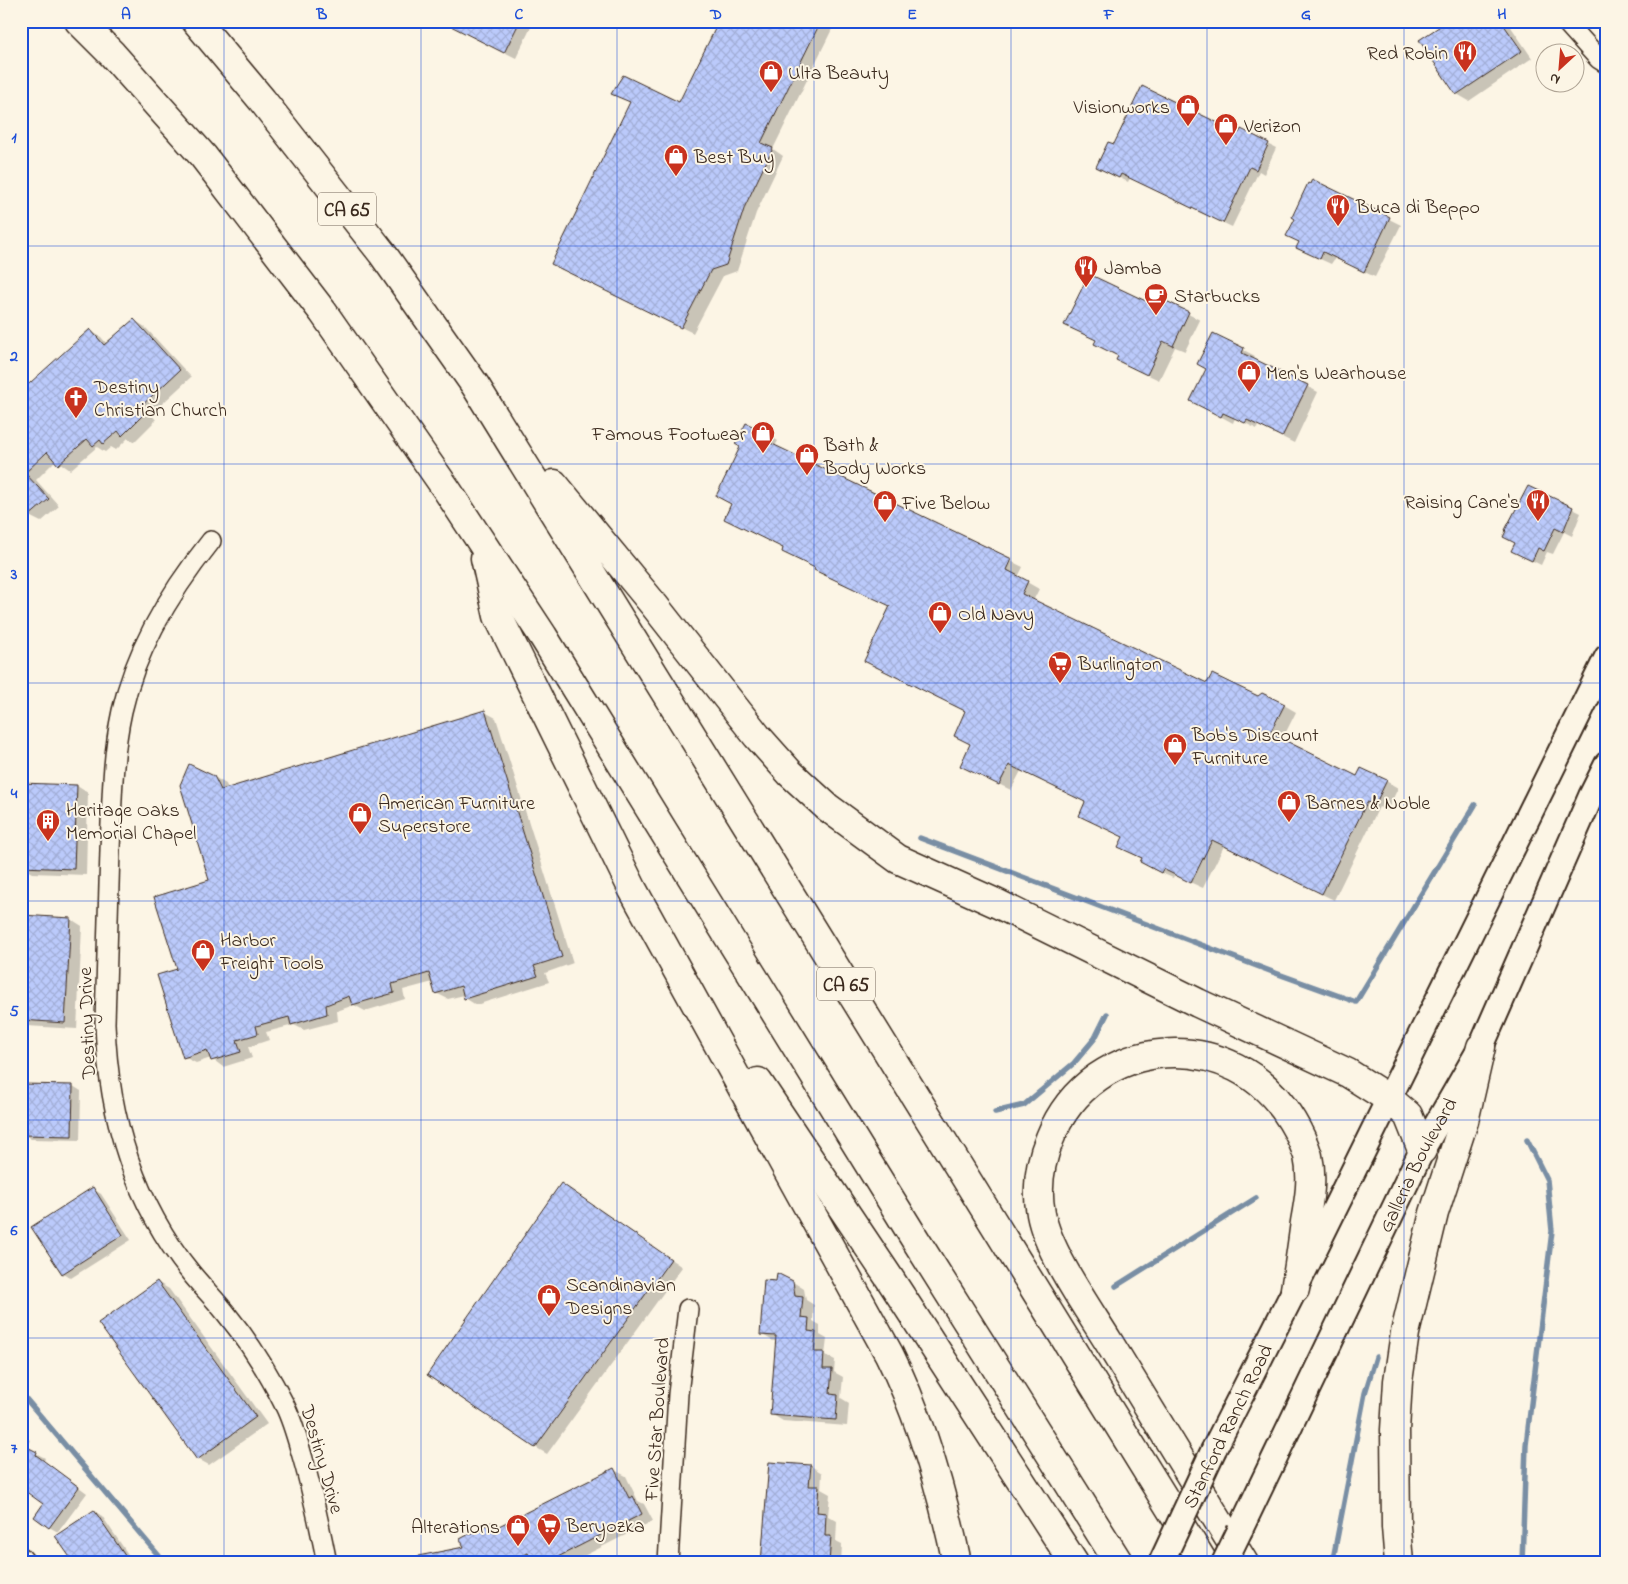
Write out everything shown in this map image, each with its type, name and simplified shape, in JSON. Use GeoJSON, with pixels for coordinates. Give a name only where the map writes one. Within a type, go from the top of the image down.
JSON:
{"type":"FeatureCollection","features":[{"type":"Feature","properties":{"kind":"highway"},"geometry":{"type":"LineString","coordinates":[[79,21],[112,54],[203,156],[323,312],[405,427],[544,636],[915,1239],[1119,1563]]}},
{"type":"Feature","properties":{"kind":"highway","name":"CA 65"},"geometry":{"type":"LineString","coordinates":[[196,21],[268,107],[382,253],[488,405],[1204,1563]]}},
{"type":"Feature","properties":{"kind":"highway"},"geometry":{"type":"LineString","coordinates":[[488,405],[654,605],[757,736],[790,773],[827,807],[898,859],[998,904],[1198,1003],[1348,1073],[1389,1099],[1408,1115],[1422,1150]]}},
{"type":"Feature","properties":{"kind":"highway"},"geometry":{"type":"LineString","coordinates":[[481,542],[498,616],[633,890],[902,1380],[931,1460],[947,1514],[957,1563]]}},
{"type":"Feature","properties":{"kind":"highway"},"geometry":{"type":"LineString","coordinates":[[696,1005],[753,1075],[888,1276],[1074,1563]]}},
{"type":"Feature","properties":{"kind":"highway"},"geometry":{"type":"LineString","coordinates":[[1399,1563],[1396,1527],[1395,1430],[1398,1381],[1405,1333],[1434,1213],[1464,1120],[1481,1047]]}},
{"type":"Feature","properties":{"kind":"highway"},"geometry":{"type":"LineString","coordinates":[[1244,1563],[1064,1269],[1046,1232],[1041,1216],[1039,1199],[1042,1165],[1056,1124],[1076,1096],[1093,1080],[1126,1061],[1147,1055],[1169,1052],[1194,1053],[1218,1059],[1241,1069],[1263,1085],[1284,1106],[1299,1132],[1308,1156],[1311,1185],[1295,1289]]}},
{"type":"Feature","properties":{"kind":"main road"},"geometry":{"type":"LineString","coordinates":[[1295,1289],[1607,657]]}},
{"type":"Feature","properties":{"kind":"main road","name":"Galleria Boulevard"},"geometry":{"type":"LineString","coordinates":[[1224,1563],[1422,1150],[1481,1047],[1587,805],[1607,764]]}},
{"type":"Feature","properties":{"kind":"main road","name":"Stanford Ranch Road"},"geometry":{"type":"LineString","coordinates":[[1161,1563],[1214,1450],[1295,1289]]}},
{"type":"Feature","properties":{"kind":"street"},"geometry":{"type":"LineString","coordinates":[[1565,21],[1599,59],[1607,64]]}},
{"type":"Feature","properties":{"kind":"street","name":"Destiny Drive"},"geometry":{"type":"LineString","coordinates":[[211,541],[172,593],[152,630],[135,670],[122,710],[113,765],[105,1024],[106,1054],[115,1115],[123,1144],[138,1183],[154,1216],[190,1273],[250,1344],[286,1407],[298,1440],[327,1563]]}},
{"type":"Feature","properties":{"kind":"street","name":"Five Star Boulevard"},"geometry":{"type":"LineString","coordinates":[[668,1563],[678,1394],[688,1309]]}},
{"type":"Feature","properties":{"kind":"street"},"geometry":{"type":"LineString","coordinates":[[21,1557],[26,1563]]}},
{"type":"Feature","properties":{"kind":"building"},"geometry":{"type":"Polygon","coordinates":[[[441,21],[520,21],[504,53],[441,21]]]}},
{"type":"Feature","properties":{"kind":"building","name":"Best Buy"},"geometry":{"type":"Polygon","coordinates":[[[733,21],[821,21],[761,143],[773,148],[745,206],[726,265],[711,270],[681,328],[551,264],[630,102],[611,94],[623,75],[679,102],[718,23],[730,28],[733,21]]]}},
{"type":"Feature","properties":{"kind":"building","name":"Red Robin"},"geometry":{"type":"Polygon","coordinates":[[[1448,21],[1501,21],[1522,51],[1456,95],[1419,40],[1448,21]]]}},
{"type":"Feature","properties":{"kind":"building"},"geometry":{"type":"Polygon","coordinates":[[[1142,86],[1239,133],[1241,129],[1269,143],[1256,170],[1250,167],[1223,223],[1121,174],[1119,178],[1096,167],[1108,142],[1114,144],[1142,86]]]}},
{"type":"Feature","properties":{"kind":"building","name":"Buca di Beppo"},"geometry":{"type":"Polygon","coordinates":[[[1312,179],[1390,217],[1364,272],[1323,252],[1320,259],[1296,248],[1299,242],[1286,236],[1295,219],[1292,217],[1308,183],[1310,184],[1312,179]]]}},
{"type":"Feature","properties":{"kind":"building"},"geometry":{"type":"Polygon","coordinates":[[[1089,274],[1152,304],[1156,296],[1189,312],[1173,346],[1163,341],[1147,375],[1116,360],[1118,356],[1094,344],[1096,340],[1064,325],[1089,274]]]}},
{"type":"Feature","properties":{"kind":"building","name":"Destiny Christian Church"},"geometry":{"type":"Polygon","coordinates":[[[134,319],[180,370],[140,407],[145,413],[122,436],[118,431],[103,444],[100,440],[93,446],[87,439],[58,465],[47,452],[25,473],[49,499],[28,517],[21,509],[21,391],[90,329],[104,345],[134,319]]]}},
{"type":"Feature","properties":{"kind":"building","name":"Men's Wearhouse"},"geometry":{"type":"Polygon","coordinates":[[[1213,333],[1244,348],[1242,353],[1308,385],[1282,437],[1247,420],[1245,423],[1223,413],[1221,417],[1190,401],[1206,369],[1197,364],[1213,333]]]}},
{"type":"Feature","properties":{"kind":"building"},"geometry":{"type":"Polygon","coordinates":[[[746,423],[767,433],[764,440],[1012,559],[1007,570],[1028,581],[1022,594],[1207,683],[1212,674],[1258,696],[1262,693],[1285,704],[1270,733],[1357,776],[1361,768],[1387,780],[1375,805],[1367,802],[1322,894],[1212,840],[1191,883],[1163,869],[1161,873],[1140,862],[1142,858],[1118,847],[1123,837],[1079,816],[1085,802],[1009,765],[999,785],[960,766],[970,744],[954,736],[965,711],[864,661],[890,606],[814,570],[815,568],[782,552],[783,548],[724,519],[731,504],[716,496],[740,447],[735,444],[746,423]]]}},
{"type":"Feature","properties":{"kind":"building","name":"Raising Cane's"},"geometry":{"type":"Polygon","coordinates":[[[1528,486],[1573,507],[1563,532],[1555,528],[1544,551],[1538,548],[1532,561],[1511,551],[1515,543],[1503,537],[1528,486]]]}},
{"type":"Feature","properties":{"kind":"building","name":"American Furniture Superstore"},"geometry":{"type":"Polygon","coordinates":[[[485,710],[562,957],[534,966],[538,976],[464,999],[461,986],[435,994],[429,973],[392,984],[394,993],[352,1005],[349,996],[326,1005],[327,1014],[291,1025],[289,1017],[256,1026],[258,1034],[237,1040],[241,1052],[211,1061],[207,1050],[183,1058],[157,975],[177,969],[154,897],[209,880],[180,785],[189,764],[214,776],[221,790],[485,710]]]}},
{"type":"Feature","properties":{"kind":"building","name":"Heritage Oaks Memorial Chapel"},"geometry":{"type":"Polygon","coordinates":[[[21,783],[77,785],[74,869],[21,867],[21,783]]]}},
{"type":"Feature","properties":{"kind":"building"},"geometry":{"type":"Polygon","coordinates":[[[21,915],[71,918],[65,1023],[21,1020],[21,915]]]}},
{"type":"Feature","properties":{"kind":"building"},"geometry":{"type":"Polygon","coordinates":[[[22,1084],[73,1085],[72,1136],[22,1135],[22,1084]]]}},
{"type":"Feature","properties":{"kind":"building","name":"Scandinavian Designs"},"geometry":{"type":"Polygon","coordinates":[[[561,1183],[671,1259],[535,1448],[427,1375],[561,1183]]]}},
{"type":"Feature","properties":{"kind":"building"},"geometry":{"type":"Polygon","coordinates":[[[93,1187],[123,1235],[62,1274],[31,1227],[93,1187]]]}},
{"type":"Feature","properties":{"kind":"building"},"geometry":{"type":"Polygon","coordinates":[[[777,1273],[793,1281],[795,1296],[803,1297],[801,1317],[809,1318],[808,1331],[816,1332],[814,1352],[824,1352],[823,1369],[832,1369],[830,1394],[838,1395],[836,1420],[770,1415],[776,1336],[760,1335],[764,1280],[776,1281],[777,1273]]]}},
{"type":"Feature","properties":{"kind":"building"},"geometry":{"type":"Polygon","coordinates":[[[157,1281],[256,1417],[197,1460],[98,1323],[157,1281]]]}},
{"type":"Feature","properties":{"kind":"building"},"geometry":{"type":"Polygon","coordinates":[[[21,1444],[37,1452],[36,1455],[79,1487],[49,1528],[34,1517],[43,1504],[21,1488],[21,1444]]]}},
{"type":"Feature","properties":{"kind":"building"},"geometry":{"type":"Polygon","coordinates":[[[769,1462],[811,1465],[809,1486],[819,1486],[817,1512],[826,1513],[825,1536],[831,1536],[829,1563],[761,1563],[769,1462]]]}},
{"type":"Feature","properties":{"kind":"building"},"geometry":{"type":"Polygon","coordinates":[[[614,1468],[629,1498],[633,1496],[642,1514],[546,1563],[533,1563],[528,1553],[509,1563],[419,1563],[418,1556],[464,1547],[460,1539],[492,1522],[495,1528],[614,1468]]]}},
{"type":"Feature","properties":{"kind":"building"},"geometry":{"type":"Polygon","coordinates":[[[94,1510],[130,1563],[74,1563],[55,1536],[94,1510]]]}},
{"type":"Feature","properties":{"kind":"waterway"},"geometry":{"type":"LineString","coordinates":[[920,838],[1356,1002],[1475,805]]}},
{"type":"Feature","properties":{"kind":"waterway"},"geometry":{"type":"LineString","coordinates":[[995,1112],[1024,1105],[1074,1063],[1095,1038],[1107,1014]]}},
{"type":"Feature","properties":{"kind":"waterway"},"geometry":{"type":"LineString","coordinates":[[1522,1563],[1526,1445],[1552,1231],[1547,1180],[1527,1140]]}},
{"type":"Feature","properties":{"kind":"waterway"},"geometry":{"type":"LineString","coordinates":[[1116,1286],[1256,1198]]}},
{"type":"Feature","properties":{"kind":"waterway"},"geometry":{"type":"LineString","coordinates":[[1334,1563],[1334,1554],[1365,1393],[1376,1357]]}},
{"type":"Feature","properties":{"kind":"waterway"},"geometry":{"type":"LineString","coordinates":[[21,1393],[165,1563]]}},
{"type":"Feature","properties":{"kind":"place","name":"Red Robin"},"geometry":{"type":"Point","coordinates":[1465,73]}},
{"type":"Feature","properties":{"kind":"place","name":"Ulta Beauty"},"geometry":{"type":"Point","coordinates":[771,93]}},
{"type":"Feature","properties":{"kind":"place","name":"Visionworks"},"geometry":{"type":"Point","coordinates":[1188,127]}},
{"type":"Feature","properties":{"kind":"place","name":"Verizon"},"geometry":{"type":"Point","coordinates":[1226,146]}},
{"type":"Feature","properties":{"kind":"place","name":"Best Buy"},"geometry":{"type":"Point","coordinates":[676,177]}},
{"type":"Feature","properties":{"kind":"place","name":"Buca di Beppo"},"geometry":{"type":"Point","coordinates":[1338,227]}},
{"type":"Feature","properties":{"kind":"place","name":"Jamba"},"geometry":{"type":"Point","coordinates":[1086,288]}},
{"type":"Feature","properties":{"kind":"place","name":"Starbucks"},"geometry":{"type":"Point","coordinates":[1156,316]}},
{"type":"Feature","properties":{"kind":"place","name":"Men's Wearhouse"},"geometry":{"type":"Point","coordinates":[1249,393]}},
{"type":"Feature","properties":{"kind":"place","name":"Destiny Christian Church"},"geometry":{"type":"Point","coordinates":[76,419]}},
{"type":"Feature","properties":{"kind":"place","name":"Famous Footwear"},"geometry":{"type":"Point","coordinates":[763,454]}},
{"type":"Feature","properties":{"kind":"place","name":"Bath & Body Works"},"geometry":{"type":"Point","coordinates":[807,476]}},
{"type":"Feature","properties":{"kind":"place","name":"Raising Cane's"},"geometry":{"type":"Point","coordinates":[1538,522]}},
{"type":"Feature","properties":{"kind":"place","name":"Five Below"},"geometry":{"type":"Point","coordinates":[885,523]}},
{"type":"Feature","properties":{"kind":"place","name":"Old Navy"},"geometry":{"type":"Point","coordinates":[940,634]}},
{"type":"Feature","properties":{"kind":"place","name":"Burlington"},"geometry":{"type":"Point","coordinates":[1060,684]}},
{"type":"Feature","properties":{"kind":"place","name":"Bob's Discount Furniture"},"geometry":{"type":"Point","coordinates":[1175,766]}},
{"type":"Feature","properties":{"kind":"place","name":"Barnes & Noble"},"geometry":{"type":"Point","coordinates":[1289,823]}},
{"type":"Feature","properties":{"kind":"place","name":"American Furniture Superstore"},"geometry":{"type":"Point","coordinates":[360,835]}},
{"type":"Feature","properties":{"kind":"place","name":"Heritage Oaks Memorial Chapel"},"geometry":{"type":"Point","coordinates":[48,842]}},
{"type":"Feature","properties":{"kind":"place","name":"Harbor Freight Tools"},"geometry":{"type":"Point","coordinates":[203,972]}},
{"type":"Feature","properties":{"kind":"place","name":"Scandinavian Designs"},"geometry":{"type":"Point","coordinates":[549,1317]}},
{"type":"Feature","properties":{"kind":"place","name":"Beryozka"},"geometry":{"type":"Point","coordinates":[549,1546]}},
{"type":"Feature","properties":{"kind":"place","name":"Alterations"},"geometry":{"type":"Point","coordinates":[518,1547]}}]}
